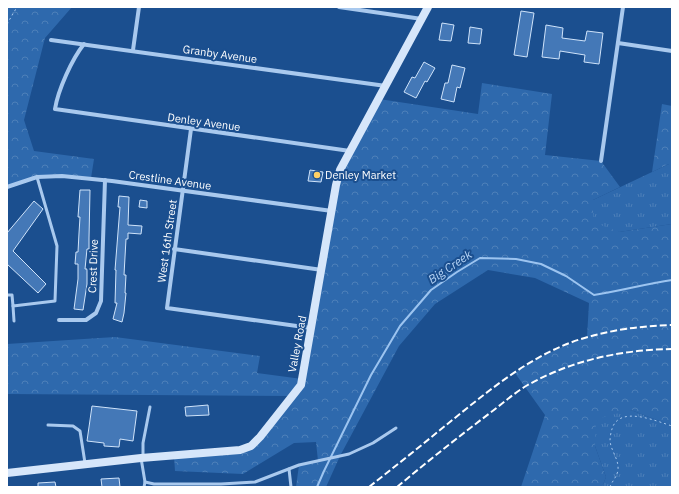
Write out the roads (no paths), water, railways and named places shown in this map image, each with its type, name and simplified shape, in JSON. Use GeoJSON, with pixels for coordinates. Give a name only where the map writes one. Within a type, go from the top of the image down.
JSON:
{"type":"FeatureCollection","features":[{"type":"Feature","properties":{"kind":"street"},"geometry":{"type":"LineString","coordinates":[[133,50],[139,7]]}},
{"type":"Feature","properties":{"kind":"street"},"geometry":{"type":"LineString","coordinates":[[339,7],[422,19]]}},
{"type":"Feature","properties":{"kind":"street","name":"Valley Road"},"geometry":{"type":"LineString","coordinates":[[7,473],[142,458],[240,450],[251,446],[260,437],[301,385],[336,183],[340,170],[428,7]]}},
{"type":"Feature","properties":{"kind":"street"},"geometry":{"type":"LineString","coordinates":[[601,161],[623,7]]}},
{"type":"Feature","properties":{"kind":"street","name":"Granby Avenue"},"geometry":{"type":"LineString","coordinates":[[51,40],[133,50],[386,86]]}},
{"type":"Feature","properties":{"kind":"street"},"geometry":{"type":"LineString","coordinates":[[618,43],[672,51]]}},
{"type":"Feature","properties":{"kind":"street","name":"Denley Avenue"},"geometry":{"type":"LineString","coordinates":[[84,44],[78,51],[60,91],[55,109],[350,151]]}},
{"type":"Feature","properties":{"kind":"street","name":"West 16th Street"},"geometry":{"type":"LineString","coordinates":[[191,129],[167,308],[312,328]]}},
{"type":"Feature","properties":{"kind":"street","name":"Crestline Avenue"},"geometry":{"type":"LineString","coordinates":[[7,187],[37,177],[62,176],[183,190],[332,211]]}},
{"type":"Feature","properties":{"kind":"street","name":"Crest Drive"},"geometry":{"type":"LineString","coordinates":[[59,320],[86,320],[96,313],[101,301],[105,180]]}},
{"type":"Feature","properties":{"kind":"street"},"geometry":{"type":"LineString","coordinates":[[174,249],[322,270]]}},
{"type":"Feature","properties":{"kind":"lane"},"geometry":{"type":"LineString","coordinates":[[13,306],[55,301],[57,246],[37,177]]}},
{"type":"Feature","properties":{"kind":"lane"},"geometry":{"type":"LineString","coordinates":[[7,295],[12,295],[14,321]]}},
{"type":"Feature","properties":{"kind":"lane"},"geometry":{"type":"LineString","coordinates":[[144,487],[145,482],[142,458],[143,443],[150,407]]}},
{"type":"Feature","properties":{"kind":"lane"},"geometry":{"type":"LineString","coordinates":[[48,425],[73,426],[80,431],[85,464]]}},
{"type":"Feature","properties":{"kind":"lane"},"geometry":{"type":"LineString","coordinates":[[145,482],[154,484],[221,486],[255,482],[289,469],[349,454],[373,443],[396,428]]}},
{"type":"Feature","properties":{"kind":"lane"},"geometry":{"type":"LineString","coordinates":[[289,469],[291,487]]}},
{"type":"Feature","properties":{"kind":"waterway","name":"Big Creek"},"geometry":{"type":"LineString","coordinates":[[317,487],[371,375],[400,326],[431,290],[480,258],[516,259],[541,264],[566,276],[594,295],[672,280]]}},
{"type":"Feature","properties":{"kind":"railway"},"geometry":{"type":"LineString","coordinates":[[369,487],[474,402],[528,364],[548,353],[567,344],[609,332],[640,327],[672,325]]}},
{"type":"Feature","properties":{"kind":"railway"},"geometry":{"type":"LineString","coordinates":[[397,487],[512,396],[526,386],[543,377],[579,363],[615,354],[672,349]]}},
{"type":"Feature","properties":{"kind":"place","name":"Denley Market"},"geometry":{"type":"Point","coordinates":[317,175]}}]}
